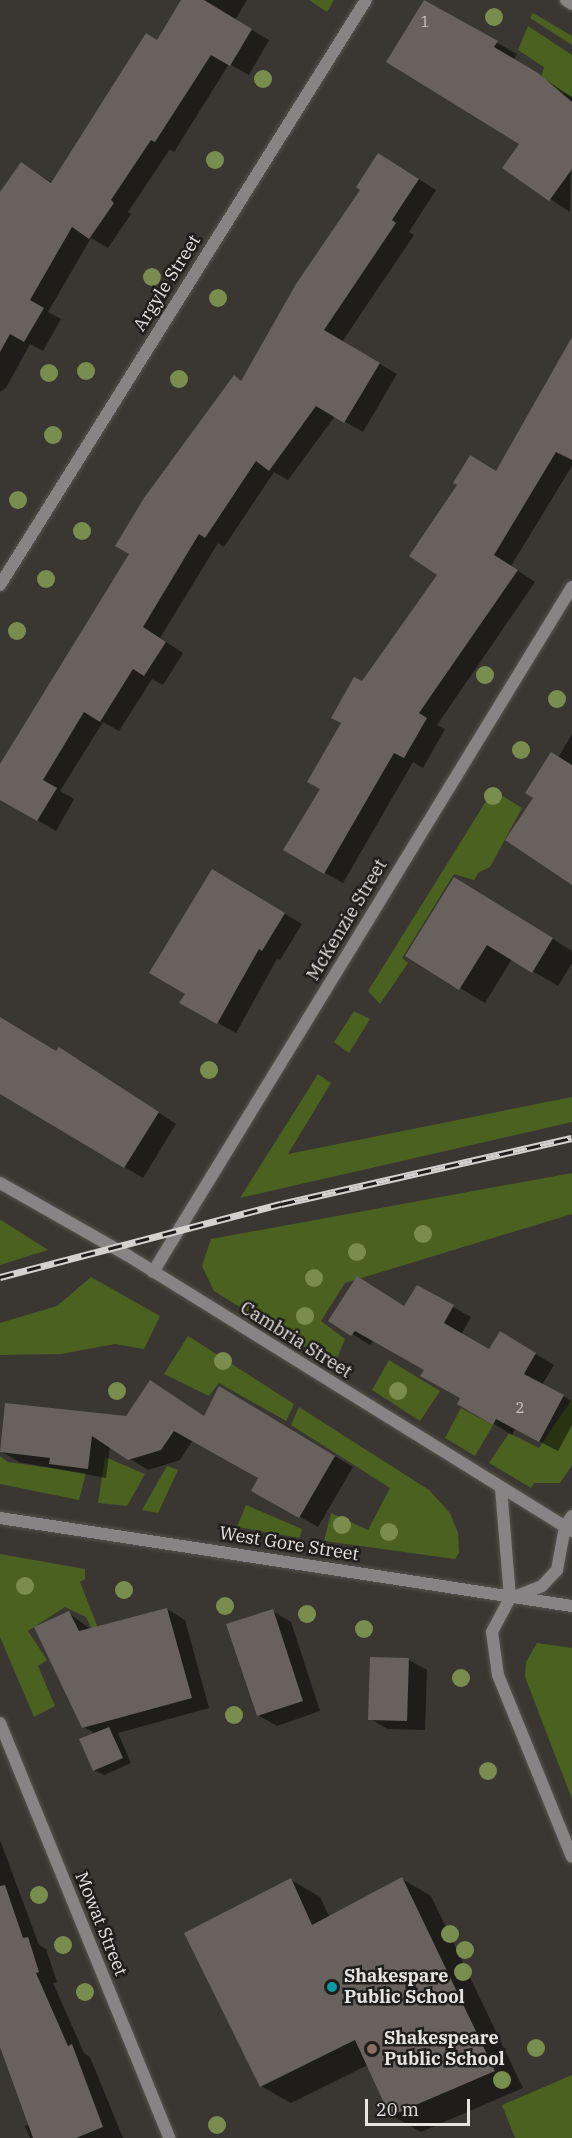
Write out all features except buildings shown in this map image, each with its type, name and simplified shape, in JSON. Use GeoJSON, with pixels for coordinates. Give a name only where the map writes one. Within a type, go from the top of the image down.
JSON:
{"type":"FeatureCollection","features":[{"type":"Feature","properties":{"kind":"street","name":"Argyle Street"},"geometry":{"type":"LineString","coordinates":[[0,585],[366,0]]}},
{"type":"Feature","properties":{"kind":"street"},"geometry":{"type":"LineString","coordinates":[[566,0],[572,4]]}},
{"type":"Feature","properties":{"kind":"street","name":"McKenzie Street"},"geometry":{"type":"LineString","coordinates":[[153,1272],[572,586]]}},
{"type":"Feature","properties":{"kind":"street","name":"Cambria Street"},"geometry":{"type":"LineString","coordinates":[[0,1183],[153,1272],[501,1488],[570,1525]]}},
{"type":"Feature","properties":{"kind":"street"},"geometry":{"type":"LineString","coordinates":[[501,1488],[510,1598],[492,1632],[498,1675],[572,1857]]}},
{"type":"Feature","properties":{"kind":"street","name":"West Gore Street"},"geometry":{"type":"LineString","coordinates":[[0,1518],[572,1606]]}},
{"type":"Feature","properties":{"kind":"street"},"geometry":{"type":"LineString","coordinates":[[510,1598],[542,1587],[557,1570],[570,1525]]}},
{"type":"Feature","properties":{"kind":"street","name":"Mowat Street"},"geometry":{"type":"LineString","coordinates":[[0,1723],[169,2138]]}},
{"type":"Feature","properties":{"kind":"green space"},"geometry":{"type":"Polygon","coordinates":[[[309,0],[334,0],[327,12],[309,0]]]}},
{"type":"Feature","properties":{"kind":"green space"},"geometry":{"type":"Polygon","coordinates":[[[533,13],[572,36],[572,45],[530,18],[533,13]]]}},
{"type":"Feature","properties":{"kind":"green space"},"geometry":{"type":"Polygon","coordinates":[[[528,26],[572,55],[572,97],[540,82],[544,67],[518,50],[528,26]]]}},
{"type":"Feature","properties":{"kind":"green space"},"geometry":{"type":"Polygon","coordinates":[[[493,790],[522,808],[490,867],[479,872],[474,880],[454,874],[402,958],[408,963],[380,1004],[368,991],[493,790]]]}},
{"type":"Feature","properties":{"kind":"green space"},"geometry":{"type":"Polygon","coordinates":[[[354,1011],[370,1019],[349,1053],[334,1042],[354,1011]]]}},
{"type":"Feature","properties":{"kind":"green space"},"geometry":{"type":"Polygon","coordinates":[[[318,1074],[331,1083],[288,1154],[572,1097],[572,1122],[240,1198],[318,1074]]]}},
{"type":"Feature","properties":{"kind":"green space"},"geometry":{"type":"Polygon","coordinates":[[[572,1173],[572,1214],[345,1283],[321,1321],[345,1339],[334,1366],[214,1291],[202,1266],[211,1239],[572,1173]]]}},
{"type":"Feature","properties":{"kind":"green space"},"geometry":{"type":"Polygon","coordinates":[[[1,1220],[48,1250],[0,1265],[1,1220]]]}},
{"type":"Feature","properties":{"kind":"green space"},"geometry":{"type":"Polygon","coordinates":[[[91,1277],[160,1316],[144,1349],[115,1344],[61,1354],[0,1355],[0,1323],[57,1306],[91,1277]]]}},
{"type":"Feature","properties":{"kind":"green space"},"geometry":{"type":"Polygon","coordinates":[[[188,1336],[294,1404],[286,1421],[219,1383],[209,1396],[164,1374],[188,1336]]]}},
{"type":"Feature","properties":{"kind":"green space"},"geometry":{"type":"Polygon","coordinates":[[[389,1360],[440,1391],[420,1421],[372,1390],[389,1360]]]}},
{"type":"Feature","properties":{"kind":"green space"},"geometry":{"type":"Polygon","coordinates":[[[572,1399],[572,1465],[560,1483],[534,1483],[531,1488],[489,1463],[509,1433],[539,1448],[572,1399]]]}},
{"type":"Feature","properties":{"kind":"green space"},"geometry":{"type":"Polygon","coordinates":[[[299,1407],[429,1490],[450,1513],[458,1533],[459,1553],[455,1559],[324,1541],[331,1513],[368,1530],[390,1488],[291,1425],[299,1407]]]}},
{"type":"Feature","properties":{"kind":"green space"},"geometry":{"type":"Polygon","coordinates":[[[461,1408],[493,1425],[475,1456],[445,1438],[461,1408]]]}},
{"type":"Feature","properties":{"kind":"green space"},"geometry":{"type":"Polygon","coordinates":[[[0,1456],[8,1462],[86,1473],[79,1500],[0,1484],[0,1456]]]}},
{"type":"Feature","properties":{"kind":"green space"},"geometry":{"type":"Polygon","coordinates":[[[105,1457],[145,1474],[127,1506],[98,1503],[105,1457]]]}},
{"type":"Feature","properties":{"kind":"green space"},"geometry":{"type":"Polygon","coordinates":[[[167,1466],[178,1470],[158,1513],[142,1510],[167,1466]]]}},
{"type":"Feature","properties":{"kind":"green space"},"geometry":{"type":"Polygon","coordinates":[[[246,1505],[302,1529],[300,1538],[237,1527],[246,1505]]]}},
{"type":"Feature","properties":{"kind":"green space"},"geometry":{"type":"Polygon","coordinates":[[[0,1554],[85,1569],[85,1579],[80,1582],[120,1684],[86,1617],[65,1607],[28,1631],[47,1660],[38,1666],[55,1706],[34,1717],[0,1637],[0,1554]]]}},
{"type":"Feature","properties":{"kind":"green space"},"geometry":{"type":"Polygon","coordinates":[[[537,1643],[572,1648],[572,1799],[525,1677],[526,1662],[537,1643]]]}},
{"type":"Feature","properties":{"kind":"green space"},"geometry":{"type":"Polygon","coordinates":[[[572,2075],[572,2138],[515,2138],[502,2105],[572,2075]]]}},
{"type":"Feature","properties":{"kind":"railway"},"geometry":{"type":"LineString","coordinates":[[0,1277],[281,1204],[572,1138]]}},
{"type":"Feature","properties":{"kind":"place","name":"Shakespare Public School"},"geometry":{"type":"Point","coordinates":[332,1987]}},
{"type":"Feature","properties":{"kind":"place","name":"Shakespeare Public School"},"geometry":{"type":"Point","coordinates":[372,2049]}}]}
